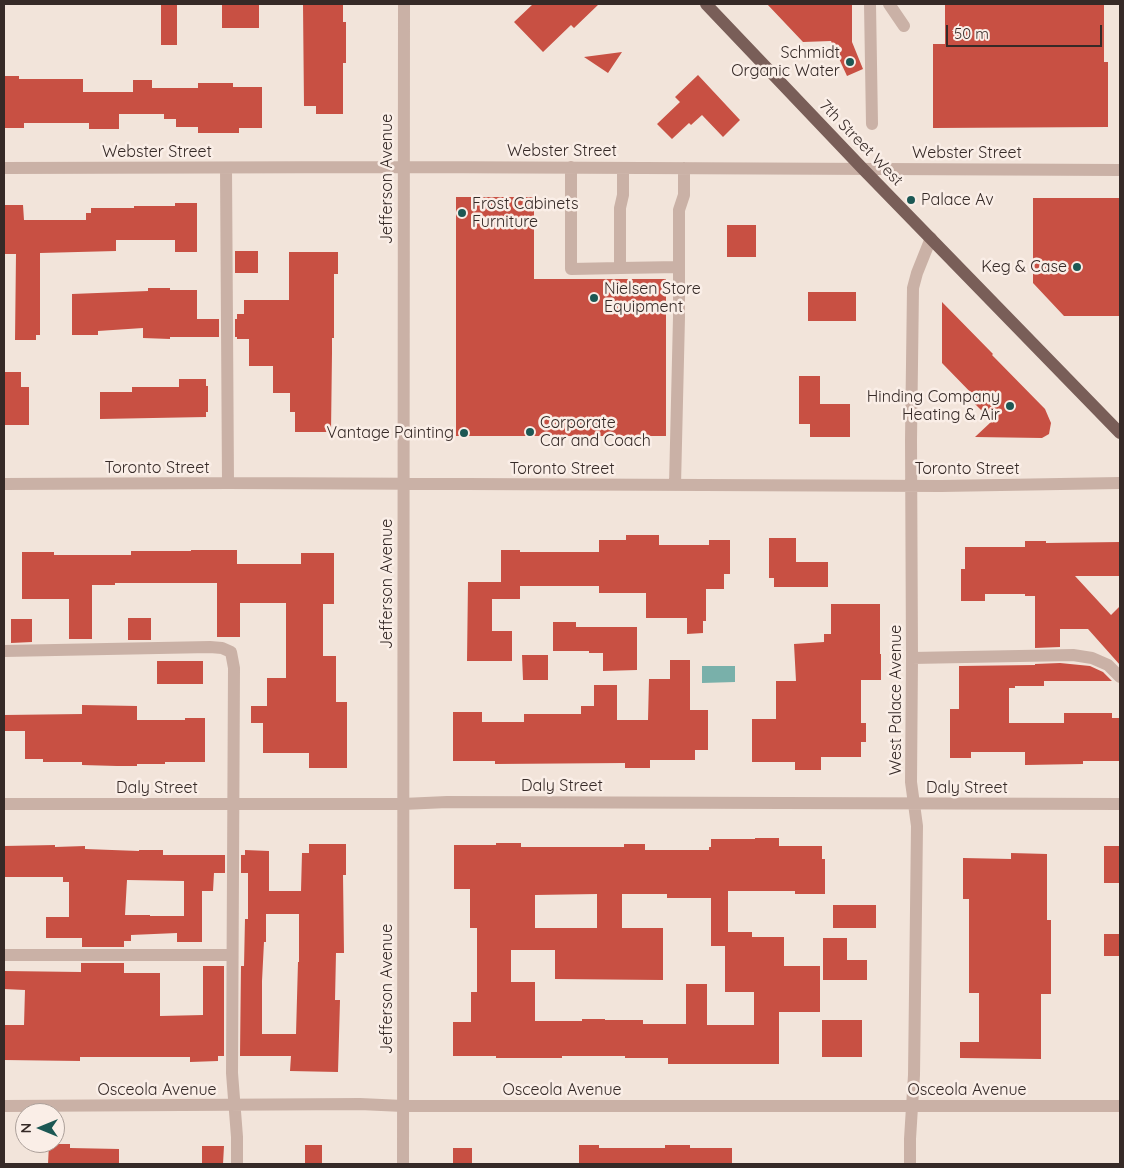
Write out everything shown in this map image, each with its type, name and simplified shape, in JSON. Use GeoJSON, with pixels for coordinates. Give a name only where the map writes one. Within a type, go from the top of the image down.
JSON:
{"type":"FeatureCollection","features":[{"type":"Feature","properties":{"kind":"main road","name":"7th Street West"},"geometry":{"type":"LineString","coordinates":[[706,4],[863,169],[1120,432]]}},
{"type":"Feature","properties":{"kind":"street","name":"Jefferson Avenue"},"geometry":{"type":"LineString","coordinates":[[403,1164],[404,4]]}},
{"type":"Feature","properties":{"kind":"street"},"geometry":{"type":"LineString","coordinates":[[870,4],[872,124]]}},
{"type":"Feature","properties":{"kind":"street"},"geometry":{"type":"LineString","coordinates":[[889,4],[904,26]]}},
{"type":"Feature","properties":{"kind":"street","name":"Webster Street"},"geometry":{"type":"LineString","coordinates":[[4,168],[404,166],[1120,170]]}},
{"type":"Feature","properties":{"kind":"street"},"geometry":{"type":"LineString","coordinates":[[571,167],[571,270],[679,268]]}},
{"type":"Feature","properties":{"kind":"street"},"geometry":{"type":"LineString","coordinates":[[226,168],[228,484]]}},
{"type":"Feature","properties":{"kind":"street"},"geometry":{"type":"LineString","coordinates":[[620,268],[620,208],[623,194],[623,168]]}},
{"type":"Feature","properties":{"kind":"street"},"geometry":{"type":"LineString","coordinates":[[675,486],[679,210],[684,194],[684,168]]}},
{"type":"Feature","properties":{"kind":"street","name":"West Palace Avenue"},"geometry":{"type":"LineString","coordinates":[[910,1164],[914,1075],[917,826],[911,782],[913,288],[931,238]]}},
{"type":"Feature","properties":{"kind":"street","name":"Toronto Street"},"geometry":{"type":"LineString","coordinates":[[4,484],[941,486],[1120,483]]}},
{"type":"Feature","properties":{"kind":"street"},"geometry":{"type":"LineString","coordinates":[[4,651],[210,646],[231,652],[234,668],[232,1073],[238,1137],[237,1164]]}},
{"type":"Feature","properties":{"kind":"street"},"geometry":{"type":"LineString","coordinates":[[912,658],[1073,655],[1092,658],[1108,665],[1120,677]]}},
{"type":"Feature","properties":{"kind":"street","name":"Daly Street"},"geometry":{"type":"LineString","coordinates":[[4,804],[403,804],[457,802],[1120,804]]}},
{"type":"Feature","properties":{"kind":"street"},"geometry":{"type":"LineString","coordinates":[[4,955],[232,955]]}},
{"type":"Feature","properties":{"kind":"street","name":"Osceola Avenue"},"geometry":{"type":"LineString","coordinates":[[4,1106],[360,1104],[403,1106],[1120,1106]]}},
{"type":"Feature","properties":{"kind":"water"},"geometry":{"type":"Polygon","coordinates":[[[702,666],[735,666],[735,682],[702,683],[702,666]]]}},
{"type":"Feature","properties":{"kind":"building"},"geometry":{"type":"Polygon","coordinates":[[[161,4],[177,4],[177,45],[161,45],[161,4]]]}},
{"type":"Feature","properties":{"kind":"building"},"geometry":{"type":"Polygon","coordinates":[[[222,4],[259,4],[259,28],[222,28],[222,4]]]}},
{"type":"Feature","properties":{"kind":"building"},"geometry":{"type":"Polygon","coordinates":[[[343,4],[343,22],[346,22],[346,63],[343,63],[343,114],[316,114],[316,106],[304,106],[303,5],[343,4]]]}},
{"type":"Feature","properties":{"kind":"building"},"geometry":{"type":"Polygon","coordinates":[[[533,4],[599,4],[574,28],[571,25],[543,52],[514,22],[533,4]]]}},
{"type":"Feature","properties":{"kind":"building"},"geometry":{"type":"Polygon","coordinates":[[[767,4],[852,4],[852,42],[863,69],[847,76],[831,41],[803,42],[767,4]]]}},
{"type":"Feature","properties":{"kind":"building"},"geometry":{"type":"Polygon","coordinates":[[[945,4],[1104,4],[1104,62],[1108,62],[1108,127],[933,128],[933,44],[945,44],[945,4]]]}},
{"type":"Feature","properties":{"kind":"building"},"geometry":{"type":"Polygon","coordinates":[[[622,52],[608,73],[584,57],[622,52]]]}},
{"type":"Feature","properties":{"kind":"building"},"geometry":{"type":"Polygon","coordinates":[[[698,75],[740,120],[723,137],[702,115],[691,125],[689,123],[672,139],[657,124],[680,102],[675,97],[698,75]]]}},
{"type":"Feature","properties":{"kind":"building"},"geometry":{"type":"Polygon","coordinates":[[[4,76],[19,76],[19,79],[83,79],[83,92],[133,92],[133,80],[152,80],[152,88],[198,88],[198,83],[233,83],[233,87],[262,87],[262,128],[239,128],[239,133],[198,133],[198,127],[176,127],[176,119],[164,119],[164,114],[119,114],[119,129],[89,129],[89,123],[24,123],[24,128],[4,128],[4,76]]]}},
{"type":"Feature","properties":{"kind":"building"},"geometry":{"type":"Polygon","coordinates":[[[456,197],[534,197],[534,279],[666,279],[666,436],[456,436],[456,197]]]}},
{"type":"Feature","properties":{"kind":"building","name":"Keg & Case"},"geometry":{"type":"Polygon","coordinates":[[[1033,198],[1120,198],[1120,316],[1064,316],[1033,283],[1033,198]]]}},
{"type":"Feature","properties":{"kind":"building"},"geometry":{"type":"Polygon","coordinates":[[[175,203],[197,203],[197,252],[175,252],[175,240],[116,240],[116,251],[40,253],[40,335],[36,335],[36,340],[15,340],[16,254],[4,254],[4,205],[23,205],[24,220],[86,220],[86,213],[91,213],[91,208],[175,206],[175,203]]]}},
{"type":"Feature","properties":{"kind":"building"},"geometry":{"type":"Polygon","coordinates":[[[727,225],[756,225],[756,257],[727,257],[727,225]]]}},
{"type":"Feature","properties":{"kind":"building"},"geometry":{"type":"Polygon","coordinates":[[[235,251],[258,251],[258,273],[235,273],[235,251]]]}},
{"type":"Feature","properties":{"kind":"building"},"geometry":{"type":"Polygon","coordinates":[[[289,252],[338,252],[338,274],[334,274],[331,432],[295,432],[295,412],[290,412],[290,393],[273,393],[273,366],[249,366],[249,339],[237,339],[235,337],[235,319],[237,319],[237,314],[244,314],[244,300],[289,300],[289,252]]]}},
{"type":"Feature","properties":{"kind":"building"},"geometry":{"type":"Polygon","coordinates":[[[148,288],[197,290],[197,319],[219,319],[219,337],[143,338],[143,328],[98,331],[98,335],[72,335],[72,294],[148,291],[148,288]]]}},
{"type":"Feature","properties":{"kind":"building"},"geometry":{"type":"Polygon","coordinates":[[[808,292],[856,292],[856,321],[808,321],[808,292]]]}},
{"type":"Feature","properties":{"kind":"building"},"geometry":{"type":"Polygon","coordinates":[[[942,302],[1045,409],[1051,423],[1049,434],[1042,438],[975,437],[992,421],[974,403],[978,400],[942,363],[942,302]]]}},
{"type":"Feature","properties":{"kind":"building"},"geometry":{"type":"Polygon","coordinates":[[[4,372],[21,372],[21,387],[29,387],[29,425],[4,425],[4,372]]]}},
{"type":"Feature","properties":{"kind":"building"},"geometry":{"type":"Polygon","coordinates":[[[799,376],[820,376],[820,404],[850,404],[850,437],[810,437],[810,424],[799,424],[799,376]]]}},
{"type":"Feature","properties":{"kind":"building"},"geometry":{"type":"Polygon","coordinates":[[[179,379],[206,379],[206,386],[208,386],[208,412],[206,412],[206,417],[100,419],[100,392],[132,392],[132,387],[179,387],[179,379]]]}},
{"type":"Feature","properties":{"kind":"building"},"geometry":{"type":"Polygon","coordinates":[[[626,535],[659,535],[659,545],[709,545],[709,540],[730,540],[730,574],[724,574],[724,589],[706,589],[706,621],[703,621],[703,633],[687,634],[687,618],[646,618],[646,593],[599,593],[599,586],[520,586],[520,599],[492,599],[492,631],[512,631],[512,661],[467,661],[468,582],[501,582],[501,550],[520,550],[520,552],[599,552],[599,540],[626,540],[626,535]]]}},
{"type":"Feature","properties":{"kind":"building"},"geometry":{"type":"Polygon","coordinates":[[[769,538],[796,538],[796,562],[828,562],[828,587],[774,587],[774,578],[769,578],[769,538]]]}},
{"type":"Feature","properties":{"kind":"building"},"geometry":{"type":"Polygon","coordinates":[[[1025,541],[1046,541],[1046,543],[1120,542],[1120,576],[1075,576],[1111,615],[1120,606],[1120,665],[1088,629],[1060,629],[1060,647],[1035,648],[1035,596],[1025,596],[1025,594],[985,594],[985,601],[961,601],[961,569],[965,569],[965,547],[1025,547],[1025,541]]]}},
{"type":"Feature","properties":{"kind":"building"},"geometry":{"type":"Polygon","coordinates":[[[237,550],[237,564],[301,564],[301,553],[334,553],[334,604],[323,604],[323,656],[336,656],[336,702],[347,702],[347,768],[309,768],[309,753],[263,753],[263,723],[251,723],[251,706],[267,706],[267,678],[286,678],[286,603],[240,603],[240,637],[217,637],[217,583],[115,583],[115,585],[92,585],[92,639],[69,639],[69,599],[22,599],[22,552],[54,552],[54,555],[131,555],[131,551],[237,550]]]}},
{"type":"Feature","properties":{"kind":"building"},"geometry":{"type":"Polygon","coordinates":[[[831,604],[880,604],[881,680],[861,680],[861,723],[866,723],[866,742],[861,742],[861,757],[821,757],[821,770],[795,770],[795,762],[752,762],[752,719],[776,719],[776,681],[796,681],[794,644],[824,642],[824,634],[831,634],[831,604]]]}},
{"type":"Feature","properties":{"kind":"building"},"geometry":{"type":"Polygon","coordinates":[[[128,618],[151,618],[151,640],[128,640],[128,618]]]}},
{"type":"Feature","properties":{"kind":"building"},"geometry":{"type":"Polygon","coordinates":[[[11,619],[32,619],[32,642],[11,643],[11,619]]]}},
{"type":"Feature","properties":{"kind":"building"},"geometry":{"type":"Polygon","coordinates":[[[553,622],[576,622],[576,627],[637,627],[637,670],[603,671],[603,653],[553,651],[553,622]]]}},
{"type":"Feature","properties":{"kind":"building"},"geometry":{"type":"Polygon","coordinates":[[[522,655],[548,655],[548,680],[523,680],[522,655]]]}},
{"type":"Feature","properties":{"kind":"building"},"geometry":{"type":"Polygon","coordinates":[[[670,660],[690,660],[690,710],[708,710],[708,750],[695,750],[695,760],[650,760],[650,768],[625,768],[625,763],[495,764],[495,761],[453,761],[453,712],[482,712],[482,722],[524,722],[524,714],[581,714],[581,706],[594,706],[594,685],[617,685],[617,720],[648,720],[649,679],[670,679],[670,660]]]}},
{"type":"Feature","properties":{"kind":"building"},"geometry":{"type":"Polygon","coordinates":[[[157,661],[203,661],[203,684],[157,684],[157,661]]]}},
{"type":"Feature","properties":{"kind":"building"},"geometry":{"type":"Polygon","coordinates":[[[1060,663],[1090,666],[1103,672],[1112,681],[1044,681],[1044,686],[1015,686],[1015,688],[1009,688],[1009,723],[1064,723],[1064,713],[1112,713],[1112,718],[1120,718],[1120,761],[1083,761],[1083,764],[1025,765],[1025,752],[971,752],[971,758],[950,758],[950,709],[959,709],[959,666],[1060,663]]]}},
{"type":"Feature","properties":{"kind":"building"},"geometry":{"type":"Polygon","coordinates":[[[82,705],[137,706],[137,720],[205,718],[205,762],[165,762],[165,764],[117,766],[82,765],[82,762],[43,762],[43,759],[25,759],[25,731],[4,731],[4,715],[82,714],[82,705]]]}},
{"type":"Feature","properties":{"kind":"building"},"geometry":{"type":"Polygon","coordinates":[[[779,838],[779,846],[822,846],[822,859],[825,859],[825,894],[795,894],[795,891],[728,891],[728,932],[752,932],[752,937],[784,937],[784,966],[820,966],[820,1012],[779,1012],[779,1064],[668,1064],[668,1058],[625,1058],[625,1056],[496,1058],[496,1056],[453,1056],[453,1022],[471,1022],[471,992],[477,992],[477,928],[470,928],[470,889],[454,889],[454,845],[521,843],[521,847],[624,847],[624,844],[645,844],[645,850],[709,850],[711,839],[779,838]],[[597,894],[535,895],[535,928],[597,928],[597,894]],[[622,894],[622,928],[663,928],[663,980],[555,979],[555,950],[511,950],[511,982],[535,982],[535,1021],[605,1019],[643,1020],[643,1024],[686,1024],[686,984],[707,984],[707,1025],[754,1025],[754,992],[725,992],[725,946],[711,946],[711,898],[667,898],[667,894],[622,894]]]}},
{"type":"Feature","properties":{"kind":"building"},"geometry":{"type":"Polygon","coordinates":[[[309,844],[346,844],[346,875],[343,875],[344,953],[336,953],[335,1000],[340,1000],[338,1072],[290,1071],[291,1056],[240,1056],[241,966],[244,966],[245,919],[248,919],[248,873],[241,873],[241,855],[245,855],[245,850],[269,851],[269,891],[301,891],[302,853],[309,853],[309,844]],[[266,914],[266,942],[264,942],[262,981],[262,1034],[296,1034],[299,914],[266,914]]]}},
{"type":"Feature","properties":{"kind":"building"},"geometry":{"type":"Polygon","coordinates":[[[4,846],[85,846],[85,849],[163,850],[163,855],[225,855],[225,873],[214,873],[213,891],[202,891],[202,942],[177,942],[177,933],[131,935],[131,941],[124,941],[124,947],[82,947],[82,938],[46,938],[46,917],[69,917],[69,882],[63,882],[63,877],[4,877],[4,846]],[[127,880],[125,915],[184,916],[184,881],[127,880]]]}},
{"type":"Feature","properties":{"kind":"building"},"geometry":{"type":"Polygon","coordinates":[[[1104,846],[1120,846],[1120,883],[1104,883],[1104,846]]]}},
{"type":"Feature","properties":{"kind":"building"},"geometry":{"type":"Polygon","coordinates":[[[1011,853],[1047,854],[1047,920],[1051,920],[1051,994],[1041,994],[1041,1059],[960,1058],[960,1042],[979,1042],[979,993],[969,993],[969,899],[963,899],[963,858],[1011,859],[1011,853]]]}},
{"type":"Feature","properties":{"kind":"building"},"geometry":{"type":"Polygon","coordinates":[[[833,905],[876,905],[876,928],[833,928],[833,905]]]}},
{"type":"Feature","properties":{"kind":"building"},"geometry":{"type":"Polygon","coordinates":[[[1104,934],[1120,934],[1120,956],[1104,956],[1104,934]]]}},
{"type":"Feature","properties":{"kind":"building"},"geometry":{"type":"Polygon","coordinates":[[[823,938],[847,938],[847,960],[867,960],[867,980],[823,980],[823,938]]]}},
{"type":"Feature","properties":{"kind":"building"},"geometry":{"type":"Polygon","coordinates":[[[81,963],[124,963],[124,973],[160,973],[160,1016],[203,1015],[203,966],[224,966],[224,1056],[218,1056],[218,1061],[190,1062],[190,1057],[80,1057],[80,1061],[4,1060],[4,1025],[24,1025],[25,990],[4,989],[4,971],[81,972],[81,963]]]}},
{"type":"Feature","properties":{"kind":"building"},"geometry":{"type":"Polygon","coordinates":[[[822,1020],[862,1020],[862,1057],[822,1057],[822,1020]]]}},
{"type":"Feature","properties":{"kind":"building"},"geometry":{"type":"Polygon","coordinates":[[[65,1144],[70,1144],[70,1148],[119,1149],[119,1164],[48,1164],[49,1153],[65,1153],[65,1144]]]}},
{"type":"Feature","properties":{"kind":"building"},"geometry":{"type":"Polygon","coordinates":[[[305,1145],[322,1145],[322,1164],[305,1164],[305,1145]]]}},
{"type":"Feature","properties":{"kind":"building"},"geometry":{"type":"Polygon","coordinates":[[[579,1145],[599,1145],[599,1148],[665,1148],[665,1145],[690,1145],[690,1148],[732,1148],[732,1164],[579,1164],[579,1145]]]}},
{"type":"Feature","properties":{"kind":"building"},"geometry":{"type":"Polygon","coordinates":[[[202,1146],[224,1146],[223,1164],[202,1164],[202,1146]]]}},
{"type":"Feature","properties":{"kind":"building"},"geometry":{"type":"Polygon","coordinates":[[[453,1148],[472,1148],[472,1164],[453,1164],[453,1148]]]}},
{"type":"Feature","properties":{"kind":"place","name":"Schmidt Organic Water"},"geometry":{"type":"Point","coordinates":[850,62]}},
{"type":"Feature","properties":{"kind":"place","name":"Palace Av"},"geometry":{"type":"Point","coordinates":[911,200]}},
{"type":"Feature","properties":{"kind":"place","name":"Frost Cabinets Furniture"},"geometry":{"type":"Point","coordinates":[462,213]}},
{"type":"Feature","properties":{"kind":"place","name":"Keg & Case"},"geometry":{"type":"Point","coordinates":[1077,267]}},
{"type":"Feature","properties":{"kind":"place","name":"Nielsen Store Equipment"},"geometry":{"type":"Point","coordinates":[594,298]}},
{"type":"Feature","properties":{"kind":"place","name":"Hinding Company Heating & Air"},"geometry":{"type":"Point","coordinates":[1010,406]}},
{"type":"Feature","properties":{"kind":"place","name":"Corporate Car and Coach"},"geometry":{"type":"Point","coordinates":[530,432]}},
{"type":"Feature","properties":{"kind":"place","name":"Vantage Painting"},"geometry":{"type":"Point","coordinates":[464,433]}}]}
